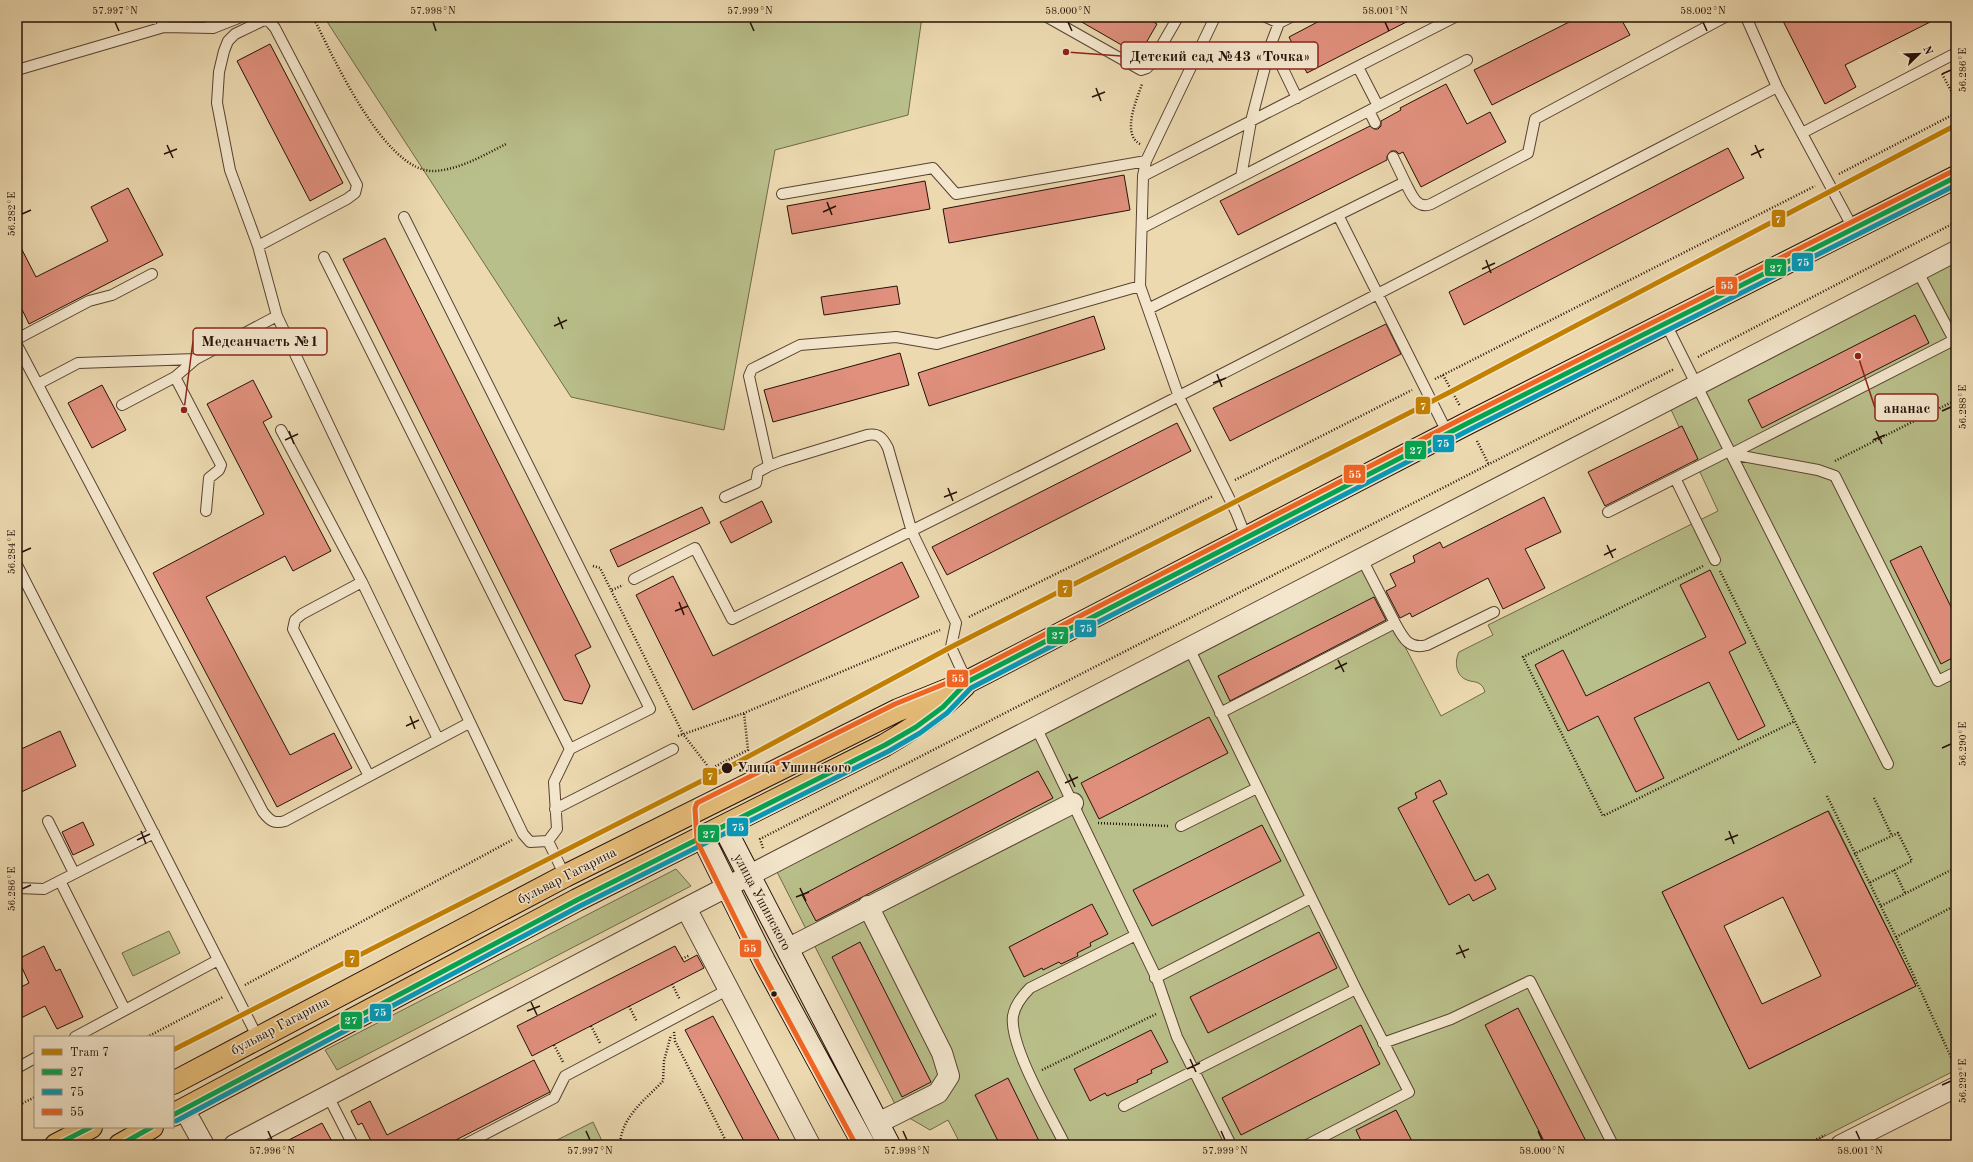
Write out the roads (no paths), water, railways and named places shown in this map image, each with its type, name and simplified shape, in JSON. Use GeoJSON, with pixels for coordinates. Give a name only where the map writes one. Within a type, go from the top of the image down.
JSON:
{"type":"FeatureCollection","features":[{"type":"Feature","properties":{"kind":"main road","name":"бульвар Гагарина"},"geometry":{"type":"LineString","coordinates":[[174,1082],[565,876],[898,710],[967,682],[1246,537],[1956,177]]}},
{"type":"Feature","properties":{"kind":"main road","name":"бульвар Гагарина"},"geometry":{"type":"LineString","coordinates":[[179,1112],[577,900],[885,745],[916,727],[943,707],[967,682]]}},
{"type":"Feature","properties":{"kind":"main road","name":"улица Ушинского"},"geometry":{"type":"LineString","coordinates":[[702,808],[724,827],[889,1145]]}},
{"type":"Feature","properties":{"kind":"main road","name":"улица Ушинского"},"geometry":{"type":"LineString","coordinates":[[702,808],[702,838],[726,888],[864,1145]]}},
{"type":"Feature","properties":{"kind":"main road"},"geometry":{"type":"LineString","coordinates":[[565,876],[577,900]]}},
{"type":"Feature","properties":{"kind":"main road"},"geometry":{"type":"LineString","coordinates":[[258,1038],[270,1063]]}},
{"type":"Feature","properties":{"kind":"main road"},"geometry":{"type":"LineString","coordinates":[[56,1145],[89,1128]]}},
{"type":"Feature","properties":{"kind":"main road"},"geometry":{"type":"LineString","coordinates":[[120,1145],[150,1128]]}},
{"type":"Feature","properties":{"kind":"street"},"geometry":{"type":"LineString","coordinates":[[234,1145],[686,908],[1956,251]]}},
{"type":"Feature","properties":{"kind":"street"},"geometry":{"type":"LineString","coordinates":[[786,948],[1072,802]]}},
{"type":"Feature","properties":{"kind":"street"},"geometry":{"type":"LineString","coordinates":[[868,906],[942,1053],[949,1076],[938,1092],[878,1123]]}},
{"type":"Feature","properties":{"kind":"street"},"geometry":{"type":"LineString","coordinates":[[686,908],[810,1145]]}},
{"type":"Feature","properties":{"kind":"street"},"geometry":{"type":"LineString","coordinates":[[1841,1145],[1956,1087]]}},
{"type":"Feature","properties":{"kind":"street"},"geometry":{"type":"LineString","coordinates":[[179,1112],[204,1145]]}},
{"type":"Feature","properties":{"kind":"lane"},"geometry":{"type":"LineString","coordinates":[[209,17],[212,28]]}},
{"type":"Feature","properties":{"kind":"lane"},"geometry":{"type":"LineString","coordinates":[[17,70],[162,22],[212,28],[241,17]]}},
{"type":"Feature","properties":{"kind":"lane"},"geometry":{"type":"LineString","coordinates":[[1047,17],[1141,70],[1147,68],[1152,62],[1175,18]]}},
{"type":"Feature","properties":{"kind":"lane"},"geometry":{"type":"LineString","coordinates":[[1215,17],[1146,161],[1143,176],[1140,286],[1179,397],[1225,490],[1246,537]]}},
{"type":"Feature","properties":{"kind":"lane"},"geometry":{"type":"LineString","coordinates":[[1266,17],[1280,20],[1291,17]]}},
{"type":"Feature","properties":{"kind":"lane"},"geometry":{"type":"LineString","coordinates":[[1143,176],[1455,17]]}},
{"type":"Feature","properties":{"kind":"lane"},"geometry":{"type":"LineString","coordinates":[[1393,158],[1415,200],[1420,205],[1425,206],[1431,204],[1528,153],[1535,119],[1725,17]]}},
{"type":"Feature","properties":{"kind":"lane"},"geometry":{"type":"LineString","coordinates":[[1746,17],[1777,87],[1854,230]]}},
{"type":"Feature","properties":{"kind":"lane"},"geometry":{"type":"LineString","coordinates":[[258,246],[347,198],[354,193],[357,185],[275,28],[269,21],[264,20],[235,34],[228,41],[219,72],[217,103],[230,170],[258,246],[277,316],[523,834],[530,842],[548,841],[557,829],[554,782],[570,749],[650,709],[404,217]]}},
{"type":"Feature","properties":{"kind":"lane"},"geometry":{"type":"LineString","coordinates":[[1240,177],[1251,121],[1271,44],[1280,20]]}},
{"type":"Feature","properties":{"kind":"lane"},"geometry":{"type":"LineString","coordinates":[[1271,44],[1296,98]]}},
{"type":"Feature","properties":{"kind":"lane"},"geometry":{"type":"LineString","coordinates":[[1802,133],[1956,53]]}},
{"type":"Feature","properties":{"kind":"lane"},"geometry":{"type":"LineString","coordinates":[[1142,228],[1467,60]]}},
{"type":"Feature","properties":{"kind":"lane"},"geometry":{"type":"LineString","coordinates":[[1358,66],[1378,106]]}},
{"type":"Feature","properties":{"kind":"lane"},"geometry":{"type":"LineString","coordinates":[[634,579],[695,548],[732,619],[912,532],[1179,397],[1777,87]]}},
{"type":"Feature","properties":{"kind":"lane"},"geometry":{"type":"LineString","coordinates":[[1369,111],[1375,124]]}},
{"type":"Feature","properties":{"kind":"lane"},"geometry":{"type":"LineString","coordinates":[[782,194],[933,168],[956,194],[1146,161]]}},
{"type":"Feature","properties":{"kind":"lane"},"geometry":{"type":"LineString","coordinates":[[1148,309],[1406,182]]}},
{"type":"Feature","properties":{"kind":"lane"},"geometry":{"type":"LineString","coordinates":[[1338,215],[1448,434]]}},
{"type":"Feature","properties":{"kind":"lane"},"geometry":{"type":"LineString","coordinates":[[324,257],[570,749]]}},
{"type":"Feature","properties":{"kind":"lane"},"geometry":{"type":"LineString","coordinates":[[1608,512],[1955,341],[1918,272]]}},
{"type":"Feature","properties":{"kind":"lane"},"geometry":{"type":"LineString","coordinates":[[17,339],[89,301],[112,295],[152,274]]}},
{"type":"Feature","properties":{"kind":"lane"},"geometry":{"type":"LineString","coordinates":[[769,466],[749,376],[752,369],[762,364],[800,346],[896,337],[937,344],[1140,286]]}},
{"type":"Feature","properties":{"kind":"lane"},"geometry":{"type":"LineString","coordinates":[[122,405],[175,377],[196,359],[277,316]]}},
{"type":"Feature","properties":{"kind":"lane"},"geometry":{"type":"LineString","coordinates":[[1666,324],[1888,764]]}},
{"type":"Feature","properties":{"kind":"lane"},"geometry":{"type":"LineString","coordinates":[[17,345],[270,821],[277,823],[284,821],[469,723]]}},
{"type":"Feature","properties":{"kind":"lane"},"geometry":{"type":"LineString","coordinates":[[38,384],[78,363],[196,359]]}},
{"type":"Feature","properties":{"kind":"lane"},"geometry":{"type":"LineString","coordinates":[[175,377],[221,465],[219,470],[209,478],[206,511]]}},
{"type":"Feature","properties":{"kind":"lane"},"geometry":{"type":"LineString","coordinates":[[281,430],[362,582],[438,739]]}},
{"type":"Feature","properties":{"kind":"lane"},"geometry":{"type":"LineString","coordinates":[[725,497],[756,483],[758,472],[789,458],[876,434],[883,438],[888,448],[912,532],[956,623],[951,647],[967,682]]}},
{"type":"Feature","properties":{"kind":"lane"},"geometry":{"type":"LineString","coordinates":[[1730,453],[1818,470],[1835,476],[1938,681],[1956,672]]}},
{"type":"Feature","properties":{"kind":"lane"},"geometry":{"type":"LineString","coordinates":[[1675,478],[1715,560]]}},
{"type":"Feature","properties":{"kind":"lane"},"geometry":{"type":"LineString","coordinates":[[1362,559],[1395,624],[1407,642],[1413,646],[1420,647],[1427,645],[1494,612]]}},
{"type":"Feature","properties":{"kind":"lane"},"geometry":{"type":"LineString","coordinates":[[17,565],[258,1038]]}},
{"type":"Feature","properties":{"kind":"lane"},"geometry":{"type":"LineString","coordinates":[[362,582],[302,614],[295,620],[292,629],[368,776]]}},
{"type":"Feature","properties":{"kind":"lane"},"geometry":{"type":"LineString","coordinates":[[1220,713],[1395,624]]}},
{"type":"Feature","properties":{"kind":"lane"},"geometry":{"type":"LineString","coordinates":[[1189,648],[1356,989],[1409,1092],[1307,1145]]}},
{"type":"Feature","properties":{"kind":"lane"},"geometry":{"type":"LineString","coordinates":[[1036,727],[1136,935],[1155,978],[1177,1037],[1231,1145]]}},
{"type":"Feature","properties":{"kind":"lane"},"geometry":{"type":"LineString","coordinates":[[556,809],[673,749]]}},
{"type":"Feature","properties":{"kind":"lane"},"geometry":{"type":"LineString","coordinates":[[1181,826],[1257,788]]}},
{"type":"Feature","properties":{"kind":"lane"},"geometry":{"type":"LineString","coordinates":[[48,821],[74,873]]}},
{"type":"Feature","properties":{"kind":"lane"},"geometry":{"type":"LineString","coordinates":[[17,888],[44,889],[154,833]]}},
{"type":"Feature","properties":{"kind":"lane"},"geometry":{"type":"LineString","coordinates":[[548,841],[565,876]]}},
{"type":"Feature","properties":{"kind":"lane"},"geometry":{"type":"LineString","coordinates":[[60,881],[125,1010]]}},
{"type":"Feature","properties":{"kind":"lane"},"geometry":{"type":"LineString","coordinates":[[1155,978],[1311,898]]}},
{"type":"Feature","properties":{"kind":"lane"},"geometry":{"type":"LineString","coordinates":[[1066,1145],[1031,1076],[1013,1036],[1013,1016],[1020,998],[1030,988],[1136,935]]}},
{"type":"Feature","properties":{"kind":"lane"},"geometry":{"type":"LineString","coordinates":[[77,1036],[218,960]]}},
{"type":"Feature","properties":{"kind":"lane"},"geometry":{"type":"LineString","coordinates":[[1383,1043],[1451,1019],[1530,981],[1613,1145]]}},
{"type":"Feature","properties":{"kind":"lane"},"geometry":{"type":"LineString","coordinates":[[464,1145],[554,1098],[565,1076],[644,1034],[675,1021],[729,989]]}},
{"type":"Feature","properties":{"kind":"lane"},"geometry":{"type":"LineString","coordinates":[[1124,1106],[1356,989]]}},
{"type":"Feature","properties":{"kind":"lane"},"geometry":{"type":"LineString","coordinates":[[17,1068],[34,1059]]}},
{"type":"Feature","properties":{"kind":"lane"},"geometry":{"type":"LineString","coordinates":[[328,1096],[353,1145]]}},
{"type":"Feature","properties":{"kind":"tram line","name":"7"},"geometry":{"type":"LineString","coordinates":[[174,1049],[727,768],[951,647],[1452,391],[1956,125]]}},
{"type":"Feature","properties":{"kind":"place","name":"Детский сад №43 «Точка»"},"geometry":{"type":"Point","coordinates":[1066,52]}},
{"type":"Feature","properties":{"kind":"place","name":"ананас"},"geometry":{"type":"Point","coordinates":[1858,356]}},
{"type":"Feature","properties":{"kind":"place","name":"Медсанчасть №1"},"geometry":{"type":"Point","coordinates":[184,410]}},
{"type":"Feature","properties":{"kind":"place","name":"Улица Ушинского"},"geometry":{"type":"Point","coordinates":[727,768]}}]}
